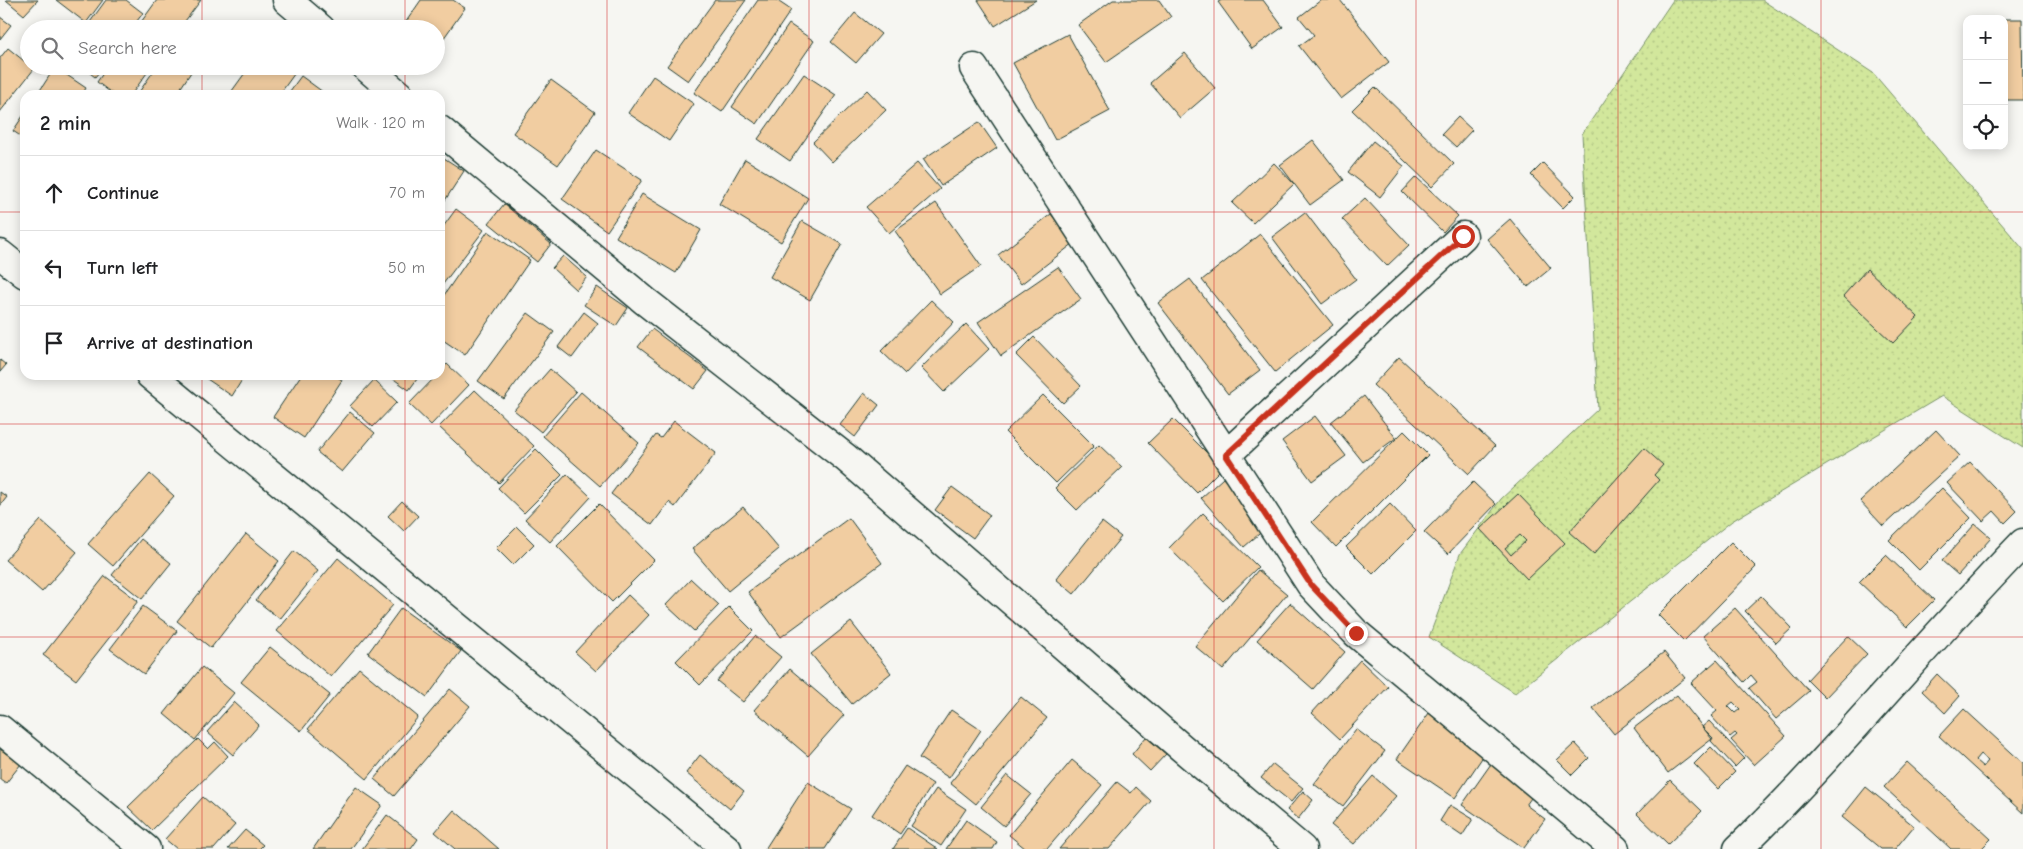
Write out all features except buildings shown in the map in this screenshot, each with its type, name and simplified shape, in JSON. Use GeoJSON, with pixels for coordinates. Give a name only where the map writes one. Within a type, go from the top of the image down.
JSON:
{"type":"FeatureCollection","features":[{"type":"Feature","properties":{"kind":"street"},"geometry":{"type":"LineString","coordinates":[[287,0],[310,20]]}},
{"type":"Feature","properties":{"kind":"street"},"geometry":{"type":"LineString","coordinates":[[974,68],[1311,585],[1356,633],[1615,849]]}},
{"type":"Feature","properties":{"kind":"street"},"geometry":{"type":"LineString","coordinates":[[376,75],[393,90]]}},
{"type":"Feature","properties":{"kind":"street"},"geometry":{"type":"LineString","coordinates":[[445,134],[644,301],[846,458],[1302,849]]}},
{"type":"Feature","properties":{"kind":"street"},"geometry":{"type":"LineString","coordinates":[[1226,455],[1463,236]]}},
{"type":"Feature","properties":{"kind":"street"},"geometry":{"type":"LineString","coordinates":[[0,254],[20,270]]}},
{"type":"Feature","properties":{"kind":"street"},"geometry":{"type":"LineString","coordinates":[[156,380],[727,849]]}},
{"type":"Feature","properties":{"kind":"street"},"geometry":{"type":"LineString","coordinates":[[1738,849],[1783,805],[1979,588],[2023,543]]}},
{"type":"Feature","properties":{"kind":"street"},"geometry":{"type":"LineString","coordinates":[[0,729],[146,849]]}},
{"type":"Feature","properties":{"kind":"green space"},"geometry":{"type":"Polygon","coordinates":[[[1673,0],[1762,0],[1873,73],[2023,249],[2023,448],[1942,396],[1732,521],[1515,693],[1429,637],[1460,554],[1501,499],[1598,409],[1582,134],[1673,0]]]}},
{"type":"Feature","properties":{"kind":"route"},"geometry":{"type":"LineString","coordinates":[[1356,633],[1311,585],[1226,455],[1463,236]]}}]}
